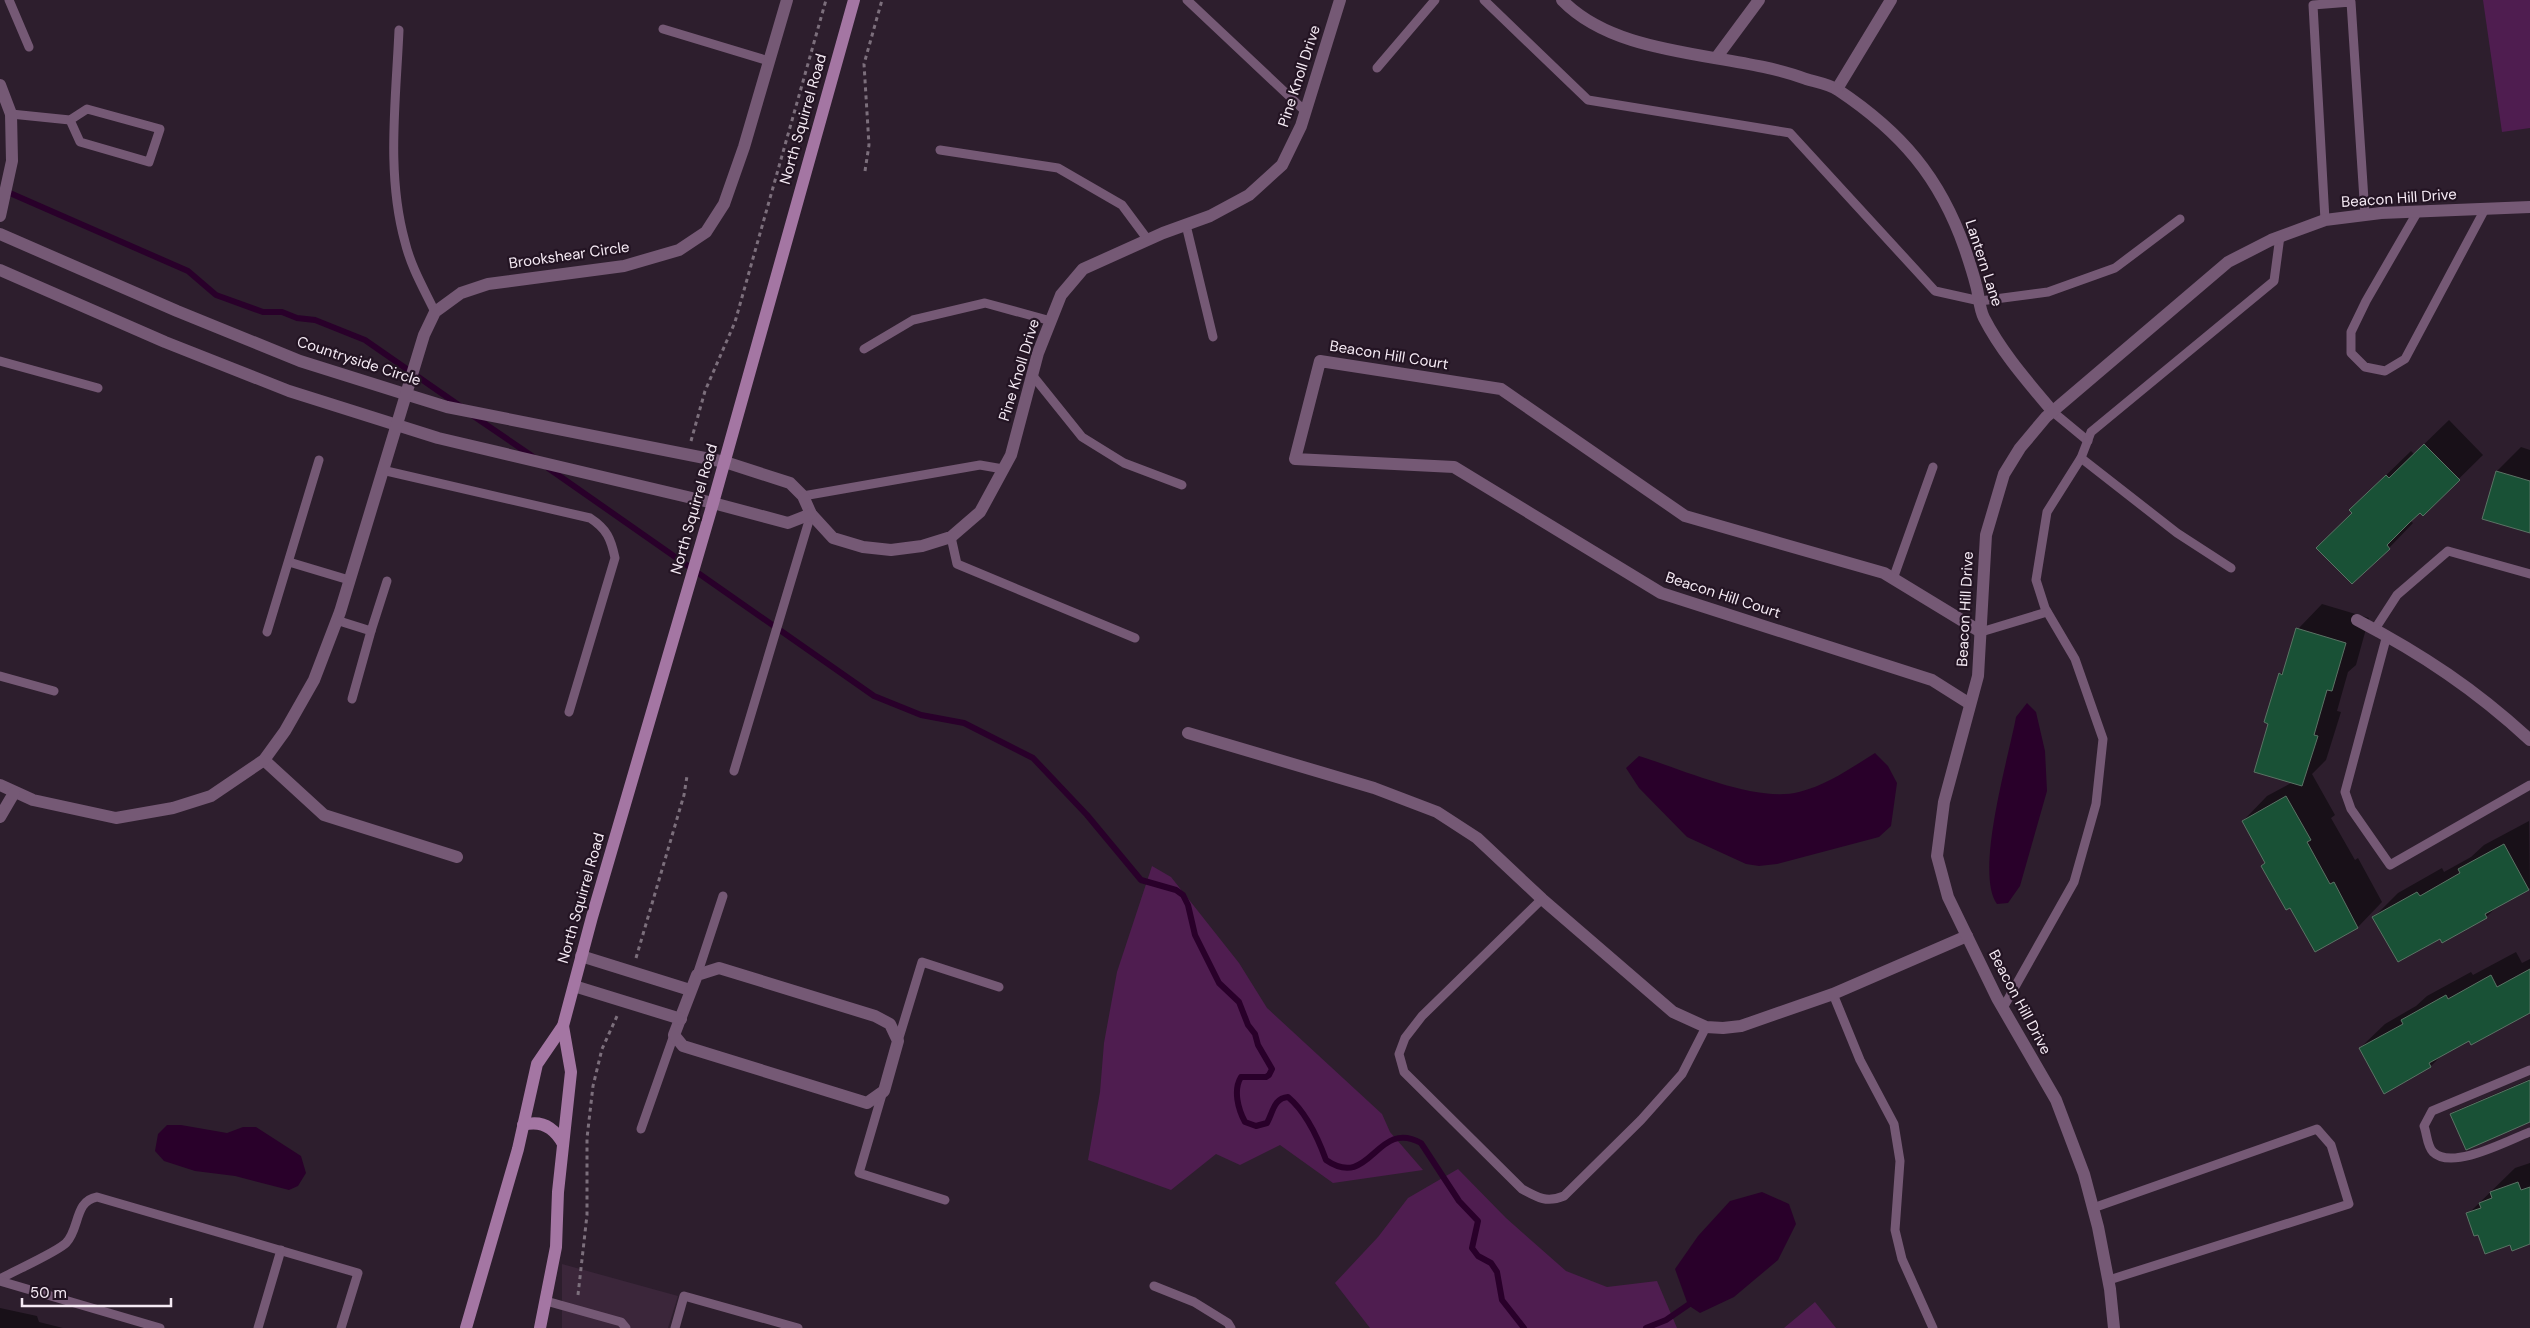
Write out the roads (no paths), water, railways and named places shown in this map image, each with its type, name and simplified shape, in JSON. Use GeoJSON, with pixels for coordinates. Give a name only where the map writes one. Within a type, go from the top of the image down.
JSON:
{"type":"FeatureCollection","features":[{"type":"Feature","properties":{"kind":"street","name":"Brookshear Circle"},"geometry":{"type":"LineString","coordinates":[[396,425],[424,335],[435,312],[461,293],[488,284],[624,266],[679,250],[706,232],[724,204],[770,61],[787,0]]}},
{"type":"Feature","properties":{"kind":"street","name":"North Squirrel Road"},"geometry":{"type":"LineString","coordinates":[[466,1328],[523,1125],[537,1064],[563,1026],[725,462],[787,232],[854,0]]}},
{"type":"Feature","properties":{"kind":"street","name":"Pine Knoll Drive"},"geometry":{"type":"LineString","coordinates":[[725,462],[790,483],[803,496],[811,514],[833,538],[863,547],[891,550],[922,546],[951,536],[980,512],[1011,455],[1033,376],[1061,295],[1082,268],[1210,216],[1249,195],[1282,165],[1306,112],[1340,0]]}},
{"type":"Feature","properties":{"kind":"street","name":"Lantern Lane"},"geometry":{"type":"LineString","coordinates":[[1562,0],[1573,12],[1612,33],[1673,51],[1786,71],[1836,89],[1904,142],[1927,170],[1948,208],[1964,247],[1980,301],[1982,316],[2005,355],[2053,412]]}},
{"type":"Feature","properties":{"kind":"street"},"geometry":{"type":"LineString","coordinates":[[1716,58],[1759,0]]}},
{"type":"Feature","properties":{"kind":"street"},"geometry":{"type":"LineString","coordinates":[[1836,89],[1891,0]]}},
{"type":"Feature","properties":{"kind":"street"},"geometry":{"type":"LineString","coordinates":[[0,85],[11,114],[12,161],[0,216]]}},
{"type":"Feature","properties":{"kind":"street","name":"Beacon Hill Drive"},"geometry":{"type":"LineString","coordinates":[[2114,1328],[2108,1280],[2084,1174],[2056,1100],[2003,1008],[1948,897],[1937,856],[1944,802],[1978,676],[1981,589],[1986,535],[2004,474],[2020,448],[2053,412],[2228,262],[2280,236],[2325,220],[2418,211],[2530,207]]}},
{"type":"Feature","properties":{"kind":"street","name":"Countryside Circle"},"geometry":{"type":"LineString","coordinates":[[0,234],[97,278],[300,361],[447,407],[725,462]]}},
{"type":"Feature","properties":{"kind":"street"},"geometry":{"type":"LineString","coordinates":[[0,270],[156,338],[289,391],[438,438],[713,502],[788,523],[811,514]]}},
{"type":"Feature","properties":{"kind":"street","name":"Beacon Hill Court"},"geometry":{"type":"LineString","coordinates":[[1970,704],[1932,680],[1660,593],[1454,467],[1295,459],[1320,360],[1501,389],[1685,516],[1884,573],[1980,632]]}},
{"type":"Feature","properties":{"kind":"street"},"geometry":{"type":"LineString","coordinates":[[0,786],[33,800],[116,818],[173,808],[211,796],[264,760],[285,731],[314,680],[349,580],[396,425]]}},
{"type":"Feature","properties":{"kind":"street"},"geometry":{"type":"LineString","coordinates":[[2357,620],[2443,668],[2491,704],[2530,739]]}},
{"type":"Feature","properties":{"kind":"street"},"geometry":{"type":"LineString","coordinates":[[1188,733],[1374,788],[1437,812],[1478,838],[1542,899],[1673,1012],[1706,1027],[1741,1026],[1833,994],[1967,936]]}},
{"type":"Feature","properties":{"kind":"street"},"geometry":{"type":"LineString","coordinates":[[264,760],[324,815],[458,857]]}},
{"type":"Feature","properties":{"kind":"street"},"geometry":{"type":"LineString","coordinates":[[0,817],[14,793]]}},
{"type":"Feature","properties":{"kind":"street"},"geometry":{"type":"LineString","coordinates":[[582,956],[690,990]]}},
{"type":"Feature","properties":{"kind":"street"},"geometry":{"type":"LineString","coordinates":[[719,968],[875,1016],[890,1024],[898,1041],[884,1091],[867,1103],[683,1046],[674,1035],[697,975],[719,968]]}},
{"type":"Feature","properties":{"kind":"street"},"geometry":{"type":"LineString","coordinates":[[574,986],[680,1019]]}},
{"type":"Feature","properties":{"kind":"street","name":"North Squirrel Road"},"geometry":{"type":"LineString","coordinates":[[540,1328],[556,1247],[558,1192],[571,1072],[563,1026]]}},
{"type":"Feature","properties":{"kind":"street"},"geometry":{"type":"LineString","coordinates":[[523,1125],[537,1123],[547,1125],[559,1136],[563,1144]]}},
{"type":"Feature","properties":{"kind":"lane"},"geometry":{"type":"LineString","coordinates":[[9,0],[28,47]]}},
{"type":"Feature","properties":{"kind":"lane"},"geometry":{"type":"LineString","coordinates":[[1187,0],[1306,112]]}},
{"type":"Feature","properties":{"kind":"lane"},"geometry":{"type":"LineString","coordinates":[[1377,68],[1435,0]]}},
{"type":"Feature","properties":{"kind":"lane"},"geometry":{"type":"LineString","coordinates":[[1484,0],[1588,100],[1790,132],[1935,291],[1980,301],[2048,292],[2115,268],[2180,219]]}},
{"type":"Feature","properties":{"kind":"lane"},"geometry":{"type":"LineString","coordinates":[[2325,220],[2313,4],[2352,2],[2365,215]]}},
{"type":"Feature","properties":{"kind":"lane"},"geometry":{"type":"LineString","coordinates":[[663,29],[770,61]]}},
{"type":"Feature","properties":{"kind":"lane"},"geometry":{"type":"LineString","coordinates":[[399,30],[394,144],[397,207],[405,243],[416,273],[435,312]]}},
{"type":"Feature","properties":{"kind":"lane"},"geometry":{"type":"LineString","coordinates":[[11,114],[70,120],[87,109],[160,128],[149,162],[80,142],[70,120]]}},
{"type":"Feature","properties":{"kind":"lane"},"geometry":{"type":"LineString","coordinates":[[940,150],[1058,168],[1122,205],[1148,240]]}},
{"type":"Feature","properties":{"kind":"lane"},"geometry":{"type":"LineString","coordinates":[[2418,211],[2366,301],[2351,332],[2351,353],[2365,367],[2385,371],[2405,359],[2485,209]]}},
{"type":"Feature","properties":{"kind":"lane"},"geometry":{"type":"LineString","coordinates":[[1186,225],[1213,336]]}},
{"type":"Feature","properties":{"kind":"lane"},"geometry":{"type":"LineString","coordinates":[[2003,1008],[2074,882],[2096,804],[2102,739],[2075,659],[2046,612],[2036,580],[2047,512],[2081,458],[2091,432],[2274,281],[2280,236]]}},
{"type":"Feature","properties":{"kind":"lane"},"geometry":{"type":"LineString","coordinates":[[864,349],[913,320],[984,303],[1051,321]]}},
{"type":"Feature","properties":{"kind":"lane"},"geometry":{"type":"LineString","coordinates":[[0,361],[98,388]]}},
{"type":"Feature","properties":{"kind":"lane"},"geometry":{"type":"LineString","coordinates":[[1033,376],[1082,437],[1124,463],[1182,485]]}},
{"type":"Feature","properties":{"kind":"lane"},"geometry":{"type":"LineString","coordinates":[[2053,412],[2088,441]]}},
{"type":"Feature","properties":{"kind":"lane"},"geometry":{"type":"LineString","coordinates":[[2081,458],[2177,534],[2231,568]]}},
{"type":"Feature","properties":{"kind":"lane"},"geometry":{"type":"LineString","coordinates":[[267,632],[319,460]]}},
{"type":"Feature","properties":{"kind":"lane"},"geometry":{"type":"LineString","coordinates":[[803,496],[980,465],[1003,469]]}},
{"type":"Feature","properties":{"kind":"lane"},"geometry":{"type":"LineString","coordinates":[[1893,579],[1933,467]]}},
{"type":"Feature","properties":{"kind":"lane"},"geometry":{"type":"LineString","coordinates":[[382,470],[590,518],[603,526],[612,540],[615,558],[569,712]]}},
{"type":"Feature","properties":{"kind":"lane"},"geometry":{"type":"LineString","coordinates":[[734,771],[811,514]]}},
{"type":"Feature","properties":{"kind":"lane"},"geometry":{"type":"LineString","coordinates":[[951,536],[957,564],[1135,638]]}},
{"type":"Feature","properties":{"kind":"lane"},"geometry":{"type":"LineString","coordinates":[[2375,629],[2397,594],[2448,551],[2530,574]]}},
{"type":"Feature","properties":{"kind":"lane"},"geometry":{"type":"LineString","coordinates":[[289,562],[349,580]]}},
{"type":"Feature","properties":{"kind":"lane"},"geometry":{"type":"LineString","coordinates":[[352,699],[387,581]]}},
{"type":"Feature","properties":{"kind":"lane"},"geometry":{"type":"LineString","coordinates":[[1980,632],[2046,612]]}},
{"type":"Feature","properties":{"kind":"lane"},"geometry":{"type":"LineString","coordinates":[[336,620],[371,631]]}},
{"type":"Feature","properties":{"kind":"lane"},"geometry":{"type":"LineString","coordinates":[[2387,636],[2345,792],[2351,809],[2390,865],[2530,785]]}},
{"type":"Feature","properties":{"kind":"lane"},"geometry":{"type":"LineString","coordinates":[[0,676],[54,691]]}},
{"type":"Feature","properties":{"kind":"lane"},"geometry":{"type":"LineString","coordinates":[[697,975],[723,896]]}},
{"type":"Feature","properties":{"kind":"lane"},"geometry":{"type":"LineString","coordinates":[[1542,899],[1422,1016],[1404,1038],[1399,1054],[1404,1072],[1522,1189],[1534,1196],[1552,1201],[1564,1196],[1641,1120],[1682,1074],[1706,1027]]}},
{"type":"Feature","properties":{"kind":"lane"},"geometry":{"type":"LineString","coordinates":[[898,1041],[922,962],[999,987]]}},
{"type":"Feature","properties":{"kind":"lane"},"geometry":{"type":"LineString","coordinates":[[1833,994],[1860,1060],[1894,1124],[1900,1161],[1894,1230],[1902,1259],[1933,1328]]}},
{"type":"Feature","properties":{"kind":"lane"},"geometry":{"type":"LineString","coordinates":[[641,1128],[674,1035]]}},
{"type":"Feature","properties":{"kind":"lane"},"geometry":{"type":"LineString","coordinates":[[2530,1070],[2432,1111],[2424,1126],[2428,1146],[2441,1157],[2451,1159],[2465,1157],[2530,1132]]}},
{"type":"Feature","properties":{"kind":"lane"},"geometry":{"type":"LineString","coordinates":[[884,1091],[859,1173],[945,1200]]}},
{"type":"Feature","properties":{"kind":"lane"},"geometry":{"type":"LineString","coordinates":[[2093,1208],[2317,1129],[2331,1145],[2349,1204],[2108,1280]]}},
{"type":"Feature","properties":{"kind":"lane"},"geometry":{"type":"LineString","coordinates":[[0,1280],[65,1244],[73,1232],[84,1204],[90,1199],[97,1197],[358,1273],[341,1328]]}},
{"type":"Feature","properties":{"kind":"lane"},"geometry":{"type":"LineString","coordinates":[[258,1328],[281,1250]]}},
{"type":"Feature","properties":{"kind":"lane"},"geometry":{"type":"LineString","coordinates":[[0,1280],[160,1328]]}},
{"type":"Feature","properties":{"kind":"lane"},"geometry":{"type":"LineString","coordinates":[[1154,1286],[1194,1302],[1228,1323],[1231,1328]]}},
{"type":"Feature","properties":{"kind":"lane"},"geometry":{"type":"LineString","coordinates":[[675,1328],[684,1296],[798,1328]]}},
{"type":"Feature","properties":{"kind":"lane"},"geometry":{"type":"LineString","coordinates":[[546,1302],[621,1322],[626,1328]]}},
{"type":"Feature","properties":{"kind":"waterway"},"geometry":{"type":"LineString","coordinates":[[3,190],[188,271],[216,295],[263,312],[282,312],[297,318],[315,320],[365,340],[460,406]]}},
{"type":"Feature","properties":{"kind":"waterway"},"geometry":{"type":"LineString","coordinates":[[472,415],[532,456]]}},
{"type":"Feature","properties":{"kind":"waterway"},"geometry":{"type":"LineString","coordinates":[[548,468],[874,696],[921,715],[964,723],[1033,758],[1087,815],[1141,880],[1176,890],[1183,895],[1188,905],[1195,935],[1219,983],[1239,1002],[1248,1025],[1255,1034],[1258,1045],[1272,1069],[1266,1077],[1241,1077],[1237,1088],[1237,1100],[1245,1122],[1256,1126],[1267,1123],[1274,1106],[1283,1098],[1288,1097],[1311,1126],[1326,1160],[1341,1167],[1354,1167],[1364,1162],[1394,1139],[1406,1138],[1421,1143],[1459,1201],[1478,1221],[1472,1248],[1478,1256],[1491,1263],[1497,1272],[1502,1300],[1524,1328]]}},
{"type":"Feature","properties":{"kind":"waterway"},"geometry":{"type":"LineString","coordinates":[[1646,1328],[1666,1320],[1688,1305]]}}]}
